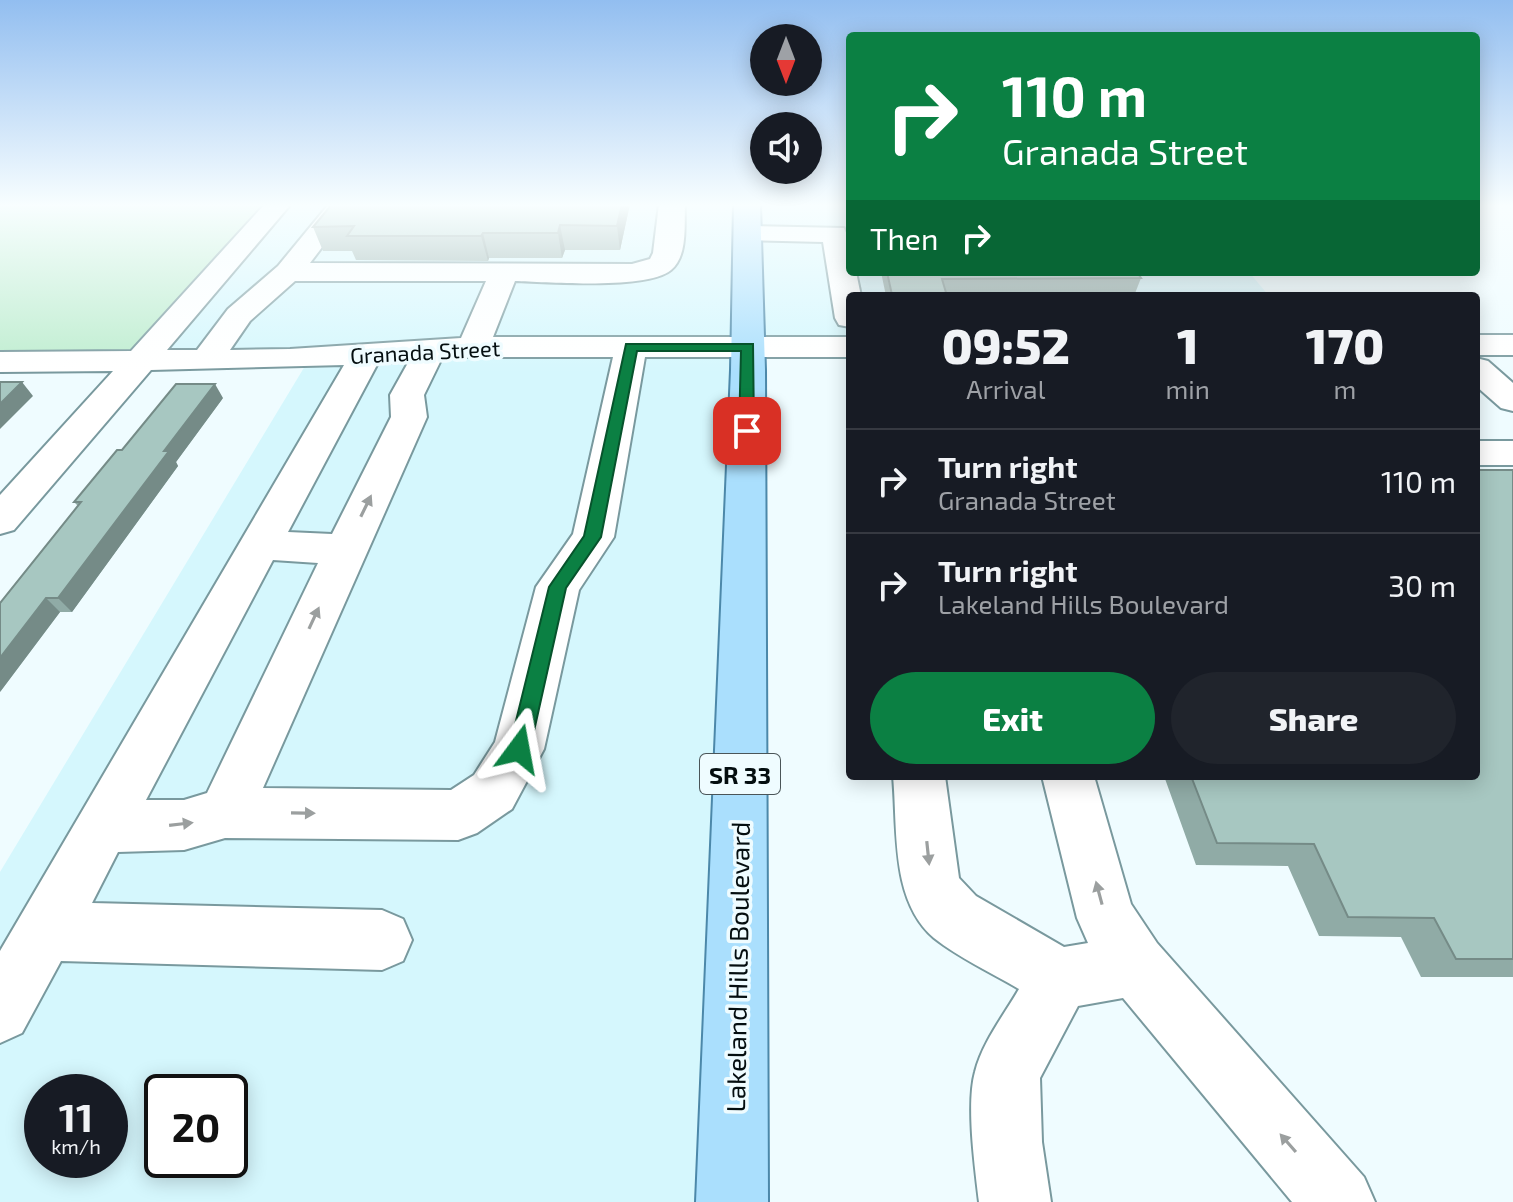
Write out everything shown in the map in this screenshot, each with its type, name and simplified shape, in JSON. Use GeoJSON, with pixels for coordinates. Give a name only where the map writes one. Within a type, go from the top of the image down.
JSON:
{"type":"FeatureCollection","features":[{"type":"Feature","properties":{"kind":"main road","name":"Lakeland Hills Boulevard"},"geometry":{"type":"LineString","coordinates":[[732,1202],[747,260]]}},
{"type":"Feature","properties":{"kind":"street"},"geometry":{"type":"LineString","coordinates":[[0,520],[229,260]]}},
{"type":"Feature","properties":{"kind":"street"},"geometry":{"type":"LineString","coordinates":[[207,359],[239,315],[298,260]]}},
{"type":"Feature","properties":{"kind":"street"},"geometry":{"type":"LineString","coordinates":[[288,272],[626,273],[649,270],[661,265],[663,260]]}},
{"type":"Feature","properties":{"kind":"street"},"geometry":{"type":"LineString","coordinates":[[840,260],[846,296]]}},
{"type":"Feature","properties":{"kind":"street"},"geometry":{"type":"LineString","coordinates":[[473,347],[504,272]]}},
{"type":"Feature","properties":{"kind":"street"},"geometry":{"type":"LineString","coordinates":[[1480,345],[1513,345]]}},
{"type":"Feature","properties":{"kind":"street","name":"Granada Street"},"geometry":{"type":"LineString","coordinates":[[0,362],[290,359],[473,347],[846,347]]}},
{"type":"Feature","properties":{"kind":"street"},"geometry":{"type":"LineString","coordinates":[[103,827],[184,825],[225,813],[458,815],[493,792],[519,749],[558,587],[593,537],[631,347]]}},
{"type":"Feature","properties":{"kind":"street"},"geometry":{"type":"LineString","coordinates":[[225,813],[345,549],[409,417],[407,395],[431,349]]}},
{"type":"Feature","properties":{"kind":"street"},"geometry":{"type":"LineString","coordinates":[[0,1011],[367,353]]}},
{"type":"Feature","properties":{"kind":"street"},"geometry":{"type":"LineString","coordinates":[[1480,372],[1512,400]]}},
{"type":"Feature","properties":{"kind":"street"},"geometry":{"type":"LineString","coordinates":[[1480,400],[1512,400]]}},
{"type":"Feature","properties":{"kind":"street"},"geometry":{"type":"LineString","coordinates":[[1480,453],[1513,453]]}},
{"type":"Feature","properties":{"kind":"street"},"geometry":{"type":"LineString","coordinates":[[259,545],[345,549]]}},
{"type":"Feature","properties":{"kind":"street"},"geometry":{"type":"LineString","coordinates":[[919,780],[932,891],[955,917],[1059,979],[1135,965]]}},
{"type":"Feature","properties":{"kind":"street"},"geometry":{"type":"LineString","coordinates":[[1069,780],[1106,918],[1135,965],[1339,1202]]}},
{"type":"Feature","properties":{"kind":"street"},"geometry":{"type":"LineString","coordinates":[[45,931],[382,940]]}},
{"type":"Feature","properties":{"kind":"street"},"geometry":{"type":"LineString","coordinates":[[1015,1202],[1007,1142],[1007,1073],[1059,979]]}},
{"type":"Feature","properties":{"kind":"shaded area"},"geometry":{"type":"Polygon","coordinates":[[[223,260],[735,260],[734,338],[142,351],[223,260]]]}},
{"type":"Feature","properties":{"kind":"shaded area"},"geometry":{"type":"Polygon","coordinates":[[[760,260],[846,260],[846,276],[1252,276],[1266,292],[846,292],[846,338],[762,338],[760,260]]]}},
{"type":"Feature","properties":{"kind":"shaded area"},"geometry":{"type":"Polygon","coordinates":[[[463,356],[734,356],[700,1202],[0,1202],[0,872],[305,366],[463,356]]]}},
{"type":"Feature","properties":{"kind":"green space"},"geometry":{"type":"Polygon","coordinates":[[[0,260],[223,260],[142,351],[0,353],[0,260]]]}},
{"type":"Feature","properties":{"kind":"building"},"geometry":{"type":"Polygon","coordinates":[[[888,276],[1141,278],[942,279],[946,292],[891,292],[888,276]]]}},
{"type":"Feature","properties":{"kind":"building"},"geometry":{"type":"Polygon","coordinates":[[[0,382],[22,382],[0,404],[0,382]]]}},
{"type":"Feature","properties":{"kind":"building"},"geometry":{"type":"Polygon","coordinates":[[[176,384],[215,384],[164,451],[169,451],[58,598],[46,598],[0,658],[0,603],[81,502],[74,502],[176,384]]]}},
{"type":"Feature","properties":{"kind":"building"},"geometry":{"type":"Polygon","coordinates":[[[1480,470],[1513,470],[1513,959],[1456,959],[1434,918],[1348,917],[1314,844],[1217,843],[1193,780],[1480,780],[1480,470]]]}},
{"type":"Feature","properties":{"kind":"route"},"geometry":{"type":"LineString","coordinates":[[519,749],[558,587],[593,537],[631,347],[748,347],[747,431]]}}]}
